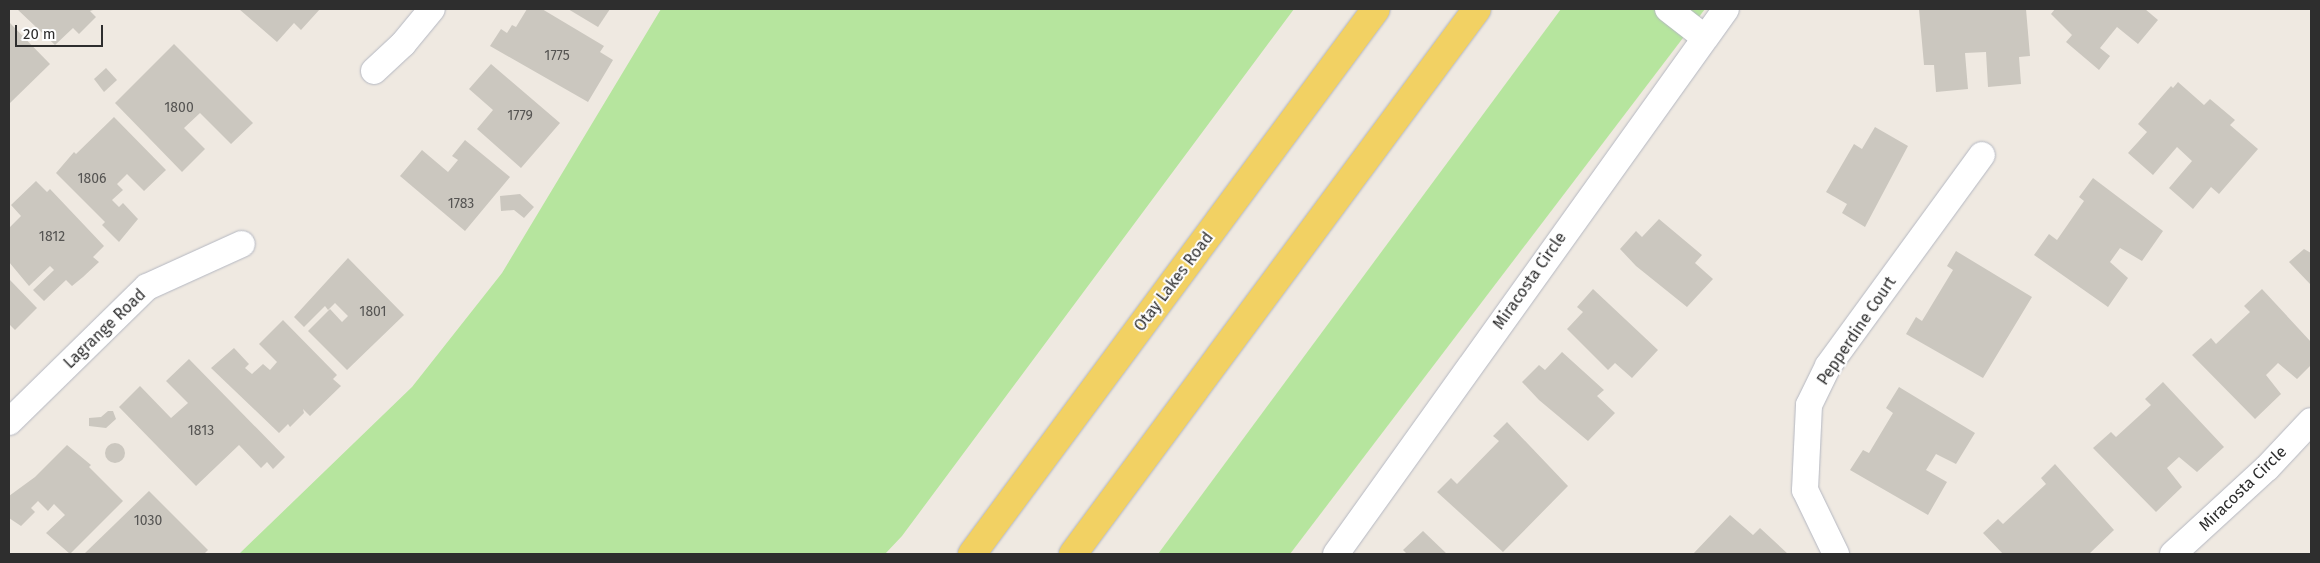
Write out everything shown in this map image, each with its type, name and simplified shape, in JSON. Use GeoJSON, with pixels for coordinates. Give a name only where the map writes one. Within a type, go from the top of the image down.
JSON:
{"type":"FeatureCollection","features":[{"type":"Feature","properties":{"kind":"main road","name":"Otay Lakes Road"},"geometry":{"type":"LineString","coordinates":[[972,554],[1376,9]]}},
{"type":"Feature","properties":{"kind":"main road"},"geometry":{"type":"LineString","coordinates":[[1073,554],[1477,9]]}},
{"type":"Feature","properties":{"kind":"street"},"geometry":{"type":"LineString","coordinates":[[374,71],[403,44],[432,9]]}},
{"type":"Feature","properties":{"kind":"street"},"geometry":{"type":"LineString","coordinates":[[1668,9],[1704,37]]}},
{"type":"Feature","properties":{"kind":"street","name":"Miracosta Circle"},"geometry":{"type":"LineString","coordinates":[[1336,554],[1704,37],[1726,9]]}},
{"type":"Feature","properties":{"kind":"street","name":"Pepperdine Court"},"geometry":{"type":"LineString","coordinates":[[1836,554],[1804,490],[1809,405],[1828,366],[1982,155]]}},
{"type":"Feature","properties":{"kind":"street","name":"Lagrange Road"},"geometry":{"type":"LineString","coordinates":[[9,422],[147,287],[242,244]]}},
{"type":"Feature","properties":{"kind":"street","name":"Miracosta Circle"},"geometry":{"type":"LineString","coordinates":[[2173,554],[2267,468],[2311,421]]}},
{"type":"Feature","properties":{"kind":"green space"},"geometry":{"type":"Polygon","coordinates":[[[661,9],[1294,9],[902,536],[885,554],[239,554],[412,387],[502,273],[661,9]]]}},
{"type":"Feature","properties":{"kind":"green space"},"geometry":{"type":"Polygon","coordinates":[[[1561,9],[1705,9],[1290,554],[1158,554],[1561,9]]]}},
{"type":"Feature","properties":{"kind":"building"},"geometry":{"type":"Polygon","coordinates":[[[17,9],[96,9],[90,11],[96,17],[79,34],[73,28],[55,45],[17,9]]]}},
{"type":"Feature","properties":{"kind":"building"},"geometry":{"type":"Polygon","coordinates":[[[239,9],[320,9],[301,30],[294,23],[277,42],[239,9]]]}},
{"type":"Feature","properties":{"kind":"building"},"geometry":{"type":"Polygon","coordinates":[[[527,9],[542,9],[604,46],[600,52],[613,60],[588,102],[490,46],[501,29],[507,33],[512,25],[516,27],[527,9]]]}},
{"type":"Feature","properties":{"kind":"building"},"geometry":{"type":"Polygon","coordinates":[[[568,9],[610,9],[598,27],[568,9]]]}},
{"type":"Feature","properties":{"kind":"building"},"geometry":{"type":"Polygon","coordinates":[[[1919,9],[2026,9],[2030,56],[2019,57],[2021,84],[1988,87],[1986,52],[1965,53],[1968,89],[1936,92],[1934,65],[1924,65],[1919,9]]]}},
{"type":"Feature","properties":{"kind":"building"},"geometry":{"type":"Polygon","coordinates":[[[2055,9],[2145,9],[2158,20],[2138,44],[2117,27],[2100,48],[2110,56],[2099,70],[2066,42],[2072,35],[2051,14],[2055,9]]]}},
{"type":"Feature","properties":{"kind":"building"},"geometry":{"type":"Polygon","coordinates":[[[9,22],[50,64],[9,104],[9,22]]]}},
{"type":"Feature","properties":{"kind":"building"},"geometry":{"type":"Polygon","coordinates":[[[174,44],[253,123],[231,144],[200,113],[184,128],[205,149],[182,172],[115,103],[174,44]]]}},
{"type":"Feature","properties":{"kind":"building"},"geometry":{"type":"Polygon","coordinates":[[[491,64],[560,123],[521,168],[477,129],[493,110],[469,89],[491,64]]]}},
{"type":"Feature","properties":{"kind":"building"},"geometry":{"type":"Polygon","coordinates":[[[106,68],[117,80],[104,92],[94,79],[106,68]]]}},
{"type":"Feature","properties":{"kind":"building"},"geometry":{"type":"Polygon","coordinates":[[[2178,82],[2204,105],[2210,99],[2235,120],[2230,125],[2258,149],[2219,194],[2211,187],[2193,209],[2169,188],[2192,161],[2177,147],[2153,175],[2128,153],[2147,132],[2138,124],[2171,86],[2173,88],[2178,82]]]}},
{"type":"Feature","properties":{"kind":"building"},"geometry":{"type":"Polygon","coordinates":[[[114,117],[166,170],[144,191],[127,174],[117,184],[123,190],[112,200],[119,207],[123,203],[138,219],[119,242],[102,225],[105,222],[56,173],[74,152],[76,154],[114,117]]]}},
{"type":"Feature","properties":{"kind":"building"},"geometry":{"type":"Polygon","coordinates":[[[1875,127],[1908,146],[1865,227],[1842,213],[1847,204],[1826,192],[1854,144],[1862,149],[1875,127]]]}},
{"type":"Feature","properties":{"kind":"building"},"geometry":{"type":"Polygon","coordinates":[[[465,140],[510,177],[465,231],[400,176],[422,150],[448,172],[458,160],[452,156],[465,140]]]}},
{"type":"Feature","properties":{"kind":"building"},"geometry":{"type":"Polygon","coordinates":[[[2093,178],[2163,231],[2142,261],[2120,248],[2110,262],[2128,278],[2108,307],[2034,255],[2049,234],[2057,240],[2084,201],[2079,197],[2093,178]]]}},
{"type":"Feature","properties":{"kind":"building"},"geometry":{"type":"Polygon","coordinates":[[[36,181],[47,192],[50,189],[104,246],[93,257],[99,262],[83,277],[72,286],[66,280],[44,301],[33,290],[54,270],[50,266],[29,286],[9,262],[9,228],[21,216],[11,205],[36,181]]]}},
{"type":"Feature","properties":{"kind":"building"},"geometry":{"type":"Polygon","coordinates":[[[520,194],[534,207],[524,218],[514,210],[501,211],[500,196],[520,194]]]}},
{"type":"Feature","properties":{"kind":"building"},"geometry":{"type":"Polygon","coordinates":[[[1659,219],[1702,255],[1695,263],[1713,279],[1687,307],[1636,266],[1620,249],[1636,231],[1642,237],[1659,219]]]}},
{"type":"Feature","properties":{"kind":"building"},"geometry":{"type":"Polygon","coordinates":[[[2304,249],[2311,253],[2311,285],[2289,262],[2304,249]]]}},
{"type":"Feature","properties":{"kind":"building"},"geometry":{"type":"Polygon","coordinates":[[[1956,251],[2032,297],[1983,378],[1906,334],[1916,317],[1922,321],[1953,270],[1947,266],[1956,251]]]}},
{"type":"Feature","properties":{"kind":"building"},"geometry":{"type":"Polygon","coordinates":[[[348,258],[404,315],[347,370],[308,331],[330,309],[342,322],[348,316],[335,303],[328,310],[325,306],[304,327],[294,317],[348,258]]]}},
{"type":"Feature","properties":{"kind":"building"},"geometry":{"type":"Polygon","coordinates":[[[9,279],[37,308],[15,330],[9,324],[9,279]]]}},
{"type":"Feature","properties":{"kind":"building"},"geometry":{"type":"Polygon","coordinates":[[[1593,289],[1658,350],[1632,378],[1615,363],[1608,370],[1567,329],[1583,312],[1577,307],[1593,289]]]}},
{"type":"Feature","properties":{"kind":"building"},"geometry":{"type":"Polygon","coordinates":[[[2262,289],[2311,342],[2311,365],[2297,379],[2278,363],[2266,375],[2281,394],[2255,419],[2192,355],[2211,338],[2216,344],[2250,312],[2244,306],[2262,289]]]}},
{"type":"Feature","properties":{"kind":"building"},"geometry":{"type":"Polygon","coordinates":[[[283,320],[337,375],[333,379],[341,386],[310,416],[303,409],[304,413],[290,427],[288,424],[279,433],[211,368],[234,348],[249,364],[245,368],[252,374],[263,364],[270,370],[277,362],[259,344],[283,320]]]}},
{"type":"Feature","properties":{"kind":"building"},"geometry":{"type":"Polygon","coordinates":[[[1562,352],[1604,390],[1597,396],[1615,413],[1588,441],[1539,400],[1522,382],[1539,365],[1545,370],[1562,352]]]}},
{"type":"Feature","properties":{"kind":"building"},"geometry":{"type":"Polygon","coordinates":[[[189,359],[285,457],[273,469],[267,462],[261,468],[239,445],[196,486],[119,407],[140,386],[171,418],[188,403],[166,381],[189,359]]]}},
{"type":"Feature","properties":{"kind":"building"},"geometry":{"type":"Polygon","coordinates":[[[2163,382],[2224,447],[2197,472],[2179,457],[2167,468],[2182,487],[2156,512],[2093,448],[2111,432],[2116,437],[2151,405],[2145,399],[2163,382]]]}},
{"type":"Feature","properties":{"kind":"building"},"geometry":{"type":"Polygon","coordinates":[[[1899,387],[1975,433],[1956,464],[1936,454],[1926,470],[1947,482],[1928,515],[1850,470],[1863,450],[1869,453],[1893,413],[1886,408],[1899,387]]]}},
{"type":"Feature","properties":{"kind":"building"},"geometry":{"type":"Polygon","coordinates":[[[108,411],[113,411],[116,419],[106,428],[89,426],[89,418],[101,417],[108,411]]]}},
{"type":"Feature","properties":{"kind":"building"},"geometry":{"type":"Polygon","coordinates":[[[1507,422],[1568,486],[1503,552],[1437,492],[1451,478],[1457,484],[1499,441],[1493,436],[1507,422]]]}},
{"type":"Feature","properties":{"kind":"building"},"geometry":{"type":"Polygon","coordinates":[[[115,443],[122,446],[125,453],[122,460],[115,463],[108,460],[105,453],[108,446],[115,443]]]}},
{"type":"Feature","properties":{"kind":"building"},"geometry":{"type":"Polygon","coordinates":[[[67,445],[91,465],[89,467],[123,501],[70,554],[46,533],[65,515],[54,504],[48,511],[38,501],[31,508],[35,512],[21,526],[9,518],[9,496],[35,477],[67,445]]]}},
{"type":"Feature","properties":{"kind":"building"},"geometry":{"type":"Polygon","coordinates":[[[2055,464],[2114,530],[2089,554],[2003,554],[1983,533],[1998,519],[2003,524],[2046,484],[2041,478],[2055,464]]]}},
{"type":"Feature","properties":{"kind":"building"},"geometry":{"type":"Polygon","coordinates":[[[149,491],[208,550],[204,554],[84,554],[149,491]]]}},
{"type":"Feature","properties":{"kind":"building"},"geometry":{"type":"Polygon","coordinates":[[[1730,515],[1753,535],[1760,528],[1788,554],[1693,554],[1730,515]]]}},
{"type":"Feature","properties":{"kind":"building"},"geometry":{"type":"Polygon","coordinates":[[[1423,531],[1447,554],[1407,554],[1403,550],[1423,531]]]}}]}
